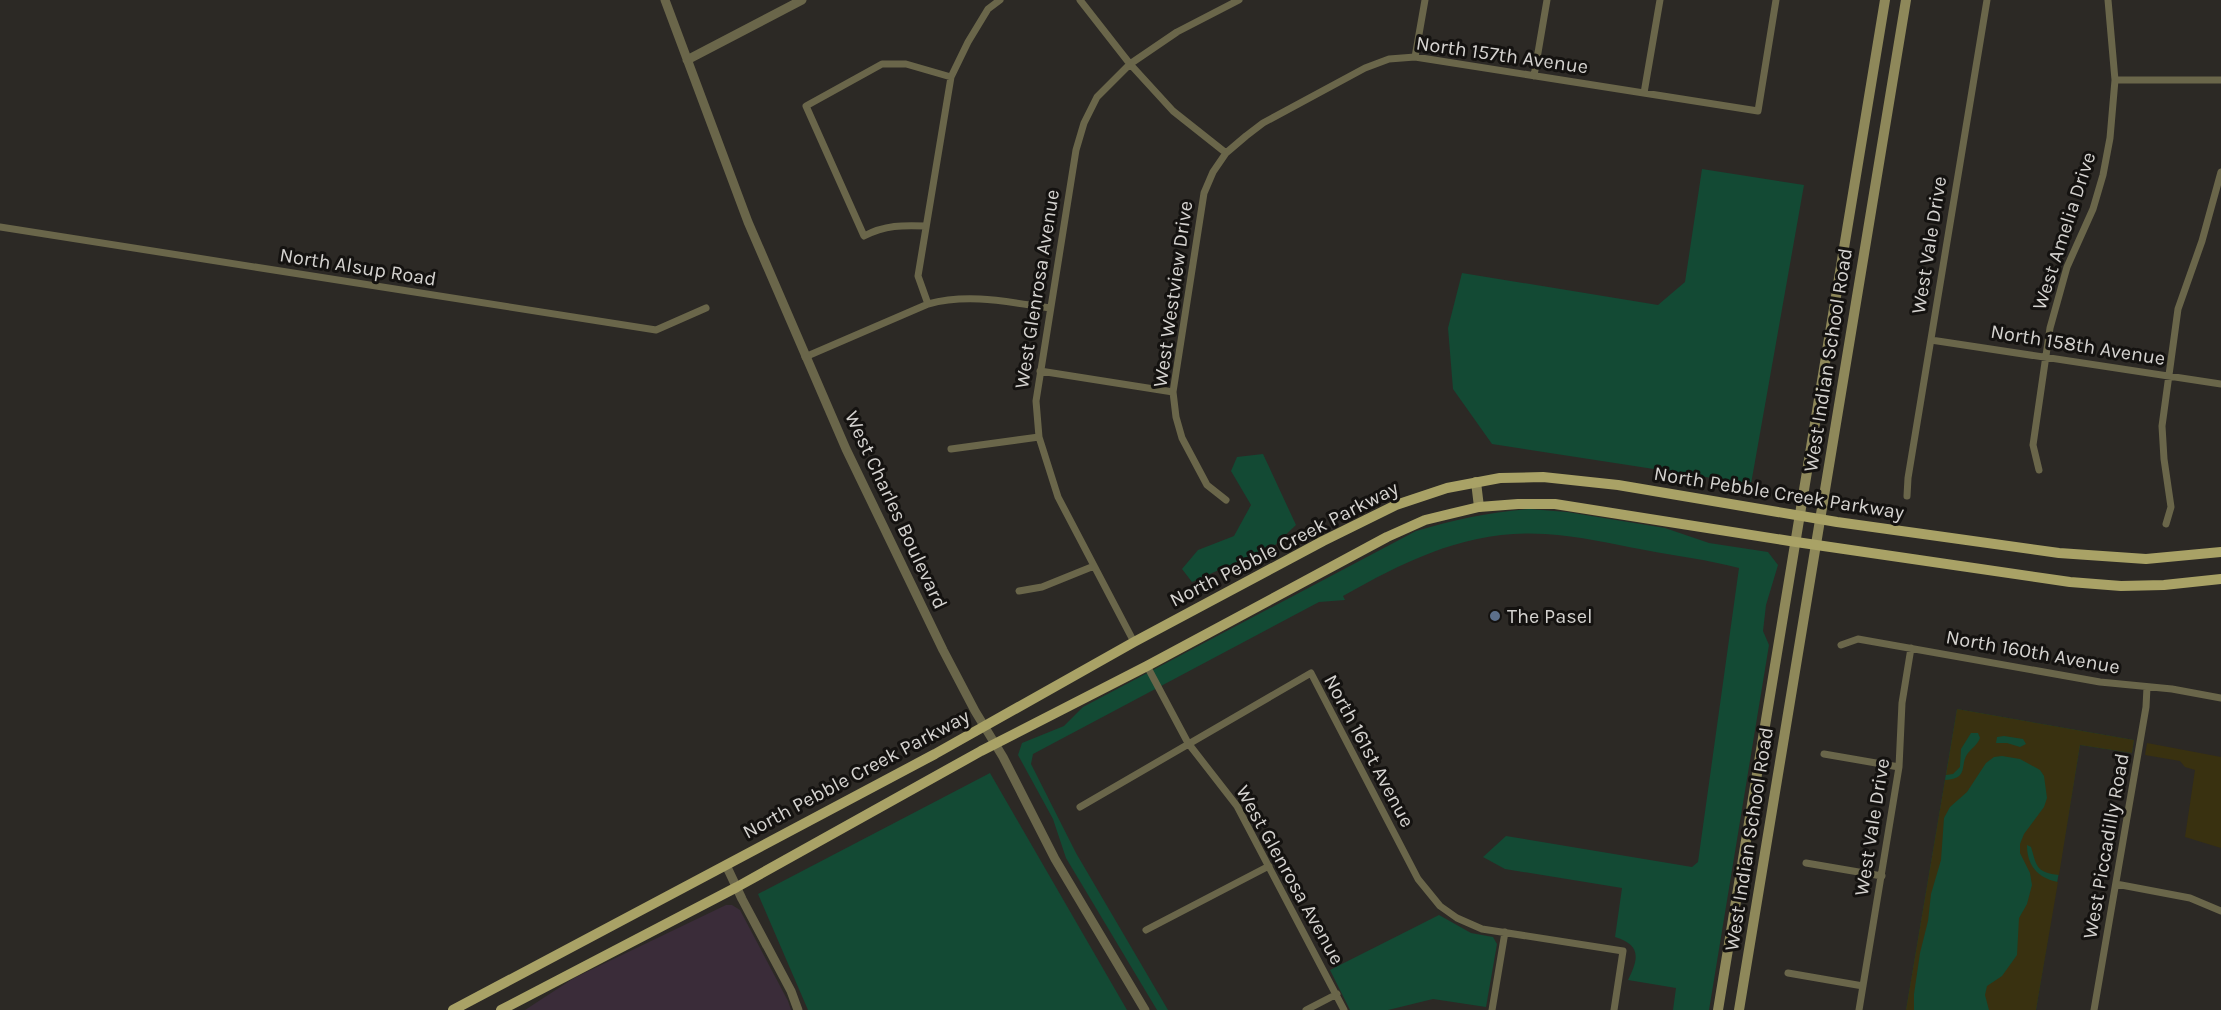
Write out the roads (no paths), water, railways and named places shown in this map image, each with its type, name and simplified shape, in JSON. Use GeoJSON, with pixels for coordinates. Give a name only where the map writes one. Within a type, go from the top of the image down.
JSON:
{"type":"FeatureCollection","features":[{"type":"Feature","properties":{"kind":"main road","name":"West Indian School Road"},"geometry":{"type":"LineString","coordinates":[[1718,1010],[1885,0]]}},
{"type":"Feature","properties":{"kind":"main road","name":"West Indian School Road"},"geometry":{"type":"LineString","coordinates":[[1739,1010],[1906,0]]}},
{"type":"Feature","properties":{"kind":"main road","name":"North Pebble Creek Parkway"},"geometry":{"type":"LineString","coordinates":[[455,1009],[935,754],[1134,642],[1380,512],[1412,498],[1476,482],[1526,477],[1570,479],[1820,520],[2096,556],[2146,559],[2221,552]]}},
{"type":"Feature","properties":{"kind":"main road"},"geometry":{"type":"LineString","coordinates":[[1476,482],[1479,507]]}},
{"type":"Feature","properties":{"kind":"main road","name":"North Pebble Creek Parkway"},"geometry":{"type":"LineString","coordinates":[[501,1010],[737,888],[995,745],[1410,526],[1442,516],[1479,507],[1531,503],[1574,506],[1796,542],[2058,580],[2121,586],[2164,585],[2221,579]]}},
{"type":"Feature","properties":{"kind":"street","name":"West Charles Boulevard"},"geometry":{"type":"LineString","coordinates":[[665,0],[744,212],[846,449],[938,639],[984,726],[1055,859],[1145,1010]]}},
{"type":"Feature","properties":{"kind":"street"},"geometry":{"type":"LineString","coordinates":[[687,60],[802,0]]}},
{"type":"Feature","properties":{"kind":"street"},"geometry":{"type":"LineString","coordinates":[[928,304],[918,276],[951,77],[988,9],[1000,0]]}},
{"type":"Feature","properties":{"kind":"street"},"geometry":{"type":"LineString","coordinates":[[1080,0],[1130,64],[1173,111],[1226,153]]}},
{"type":"Feature","properties":{"kind":"street","name":"West Glenrosa Avenue"},"geometry":{"type":"LineString","coordinates":[[1134,642],[1058,497],[1039,437],[1036,401],[1050,308],[1076,150],[1084,123],[1097,97],[1130,64],[1177,32],[1239,0]]}},
{"type":"Feature","properties":{"kind":"street"},"geometry":{"type":"LineString","coordinates":[[1415,57],[1425,0]]}},
{"type":"Feature","properties":{"kind":"street"},"geometry":{"type":"LineString","coordinates":[[1534,76],[1546,0]]}},
{"type":"Feature","properties":{"kind":"street"},"geometry":{"type":"LineString","coordinates":[[1644,93],[1660,0]]}},
{"type":"Feature","properties":{"kind":"street","name":"North 157th Avenue"},"geometry":{"type":"LineString","coordinates":[[1226,153],[1263,123],[1365,68],[1389,59],[1415,57],[1758,111],[1776,0]]}},
{"type":"Feature","properties":{"kind":"street","name":"West Vale Drive"},"geometry":{"type":"LineString","coordinates":[[1907,496],[1908,478],[1987,0]]}},
{"type":"Feature","properties":{"kind":"street","name":"West Amelia Drive"},"geometry":{"type":"LineString","coordinates":[[2039,470],[2033,445],[2050,328],[2067,267],[2093,209],[2103,175],[2110,138],[2115,80],[2108,0]]}},
{"type":"Feature","properties":{"kind":"street"},"geometry":{"type":"LineString","coordinates":[[926,226],[898,225],[878,229],[864,237],[806,106],[882,64],[906,64],[951,77]]}},
{"type":"Feature","properties":{"kind":"street"},"geometry":{"type":"LineString","coordinates":[[2115,80],[2221,80]]}},
{"type":"Feature","properties":{"kind":"street","name":"West Westview Drive"},"geometry":{"type":"LineString","coordinates":[[1226,153],[1213,172],[1204,193],[1173,392],[1176,417],[1182,438],[1207,484],[1226,500]]}},
{"type":"Feature","properties":{"kind":"street"},"geometry":{"type":"LineString","coordinates":[[2166,524],[2171,507],[2162,426],[2178,309],[2202,241],[2221,172]]}},
{"type":"Feature","properties":{"kind":"street","name":"North Alsup Road"},"geometry":{"type":"LineString","coordinates":[[0,227],[656,330],[706,308]]}},
{"type":"Feature","properties":{"kind":"street"},"geometry":{"type":"LineString","coordinates":[[805,357],[928,304],[948,299],[989,298],[1050,308]]}},
{"type":"Feature","properties":{"kind":"street","name":"North 158th Avenue"},"geometry":{"type":"LineString","coordinates":[[1931,340],[2221,384]]}},
{"type":"Feature","properties":{"kind":"street"},"geometry":{"type":"LineString","coordinates":[[1040,371],[1173,392]]}},
{"type":"Feature","properties":{"kind":"street"},"geometry":{"type":"LineString","coordinates":[[951,449],[1039,437]]}},
{"type":"Feature","properties":{"kind":"street"},"geometry":{"type":"LineString","coordinates":[[1018,591],[1042,587],[1094,566]]}},
{"type":"Feature","properties":{"kind":"street","name":"North 160th Avenue"},"geometry":{"type":"LineString","coordinates":[[1841,645],[1858,639],[2100,682],[2172,689],[2221,698]]}},
{"type":"Feature","properties":{"kind":"street","name":"West Vale Drive"},"geometry":{"type":"LineString","coordinates":[[1859,1010],[1899,767],[1902,703],[1911,648]]}},
{"type":"Feature","properties":{"kind":"street","name":"West Glenrosa Avenue"},"geometry":{"type":"LineString","coordinates":[[1147,666],[1188,743],[1237,806],[1344,1010]]}},
{"type":"Feature","properties":{"kind":"street","name":"North 161st Avenue"},"geometry":{"type":"LineString","coordinates":[[1080,807],[1311,674],[1418,879],[1440,906],[1457,918],[1482,929],[1623,951],[1614,1010]]}},
{"type":"Feature","properties":{"kind":"street","name":"West Piccadilly Road"},"geometry":{"type":"LineString","coordinates":[[2094,1010],[2146,706],[2146,687]]}},
{"type":"Feature","properties":{"kind":"street"},"geometry":{"type":"LineString","coordinates":[[1824,754],[1899,767]]}},
{"type":"Feature","properties":{"kind":"street"},"geometry":{"type":"LineString","coordinates":[[1806,864],[1882,876]]}},
{"type":"Feature","properties":{"kind":"street"},"geometry":{"type":"LineString","coordinates":[[726,865],[791,991],[798,1010]]}},
{"type":"Feature","properties":{"kind":"street"},"geometry":{"type":"LineString","coordinates":[[1146,930],[1269,866]]}},
{"type":"Feature","properties":{"kind":"street"},"geometry":{"type":"LineString","coordinates":[[2116,884],[2190,898],[2221,911]]}},
{"type":"Feature","properties":{"kind":"street"},"geometry":{"type":"LineString","coordinates":[[1492,1010],[1504,932]]}},
{"type":"Feature","properties":{"kind":"street"},"geometry":{"type":"LineString","coordinates":[[1788,973],[1863,986]]}},
{"type":"Feature","properties":{"kind":"street"},"geometry":{"type":"LineString","coordinates":[[1306,1010],[1337,994]]}},
{"type":"Feature","properties":{"kind":"place","name":"The Pasel"},"geometry":{"type":"Point","coordinates":[1495,616]}}]}
